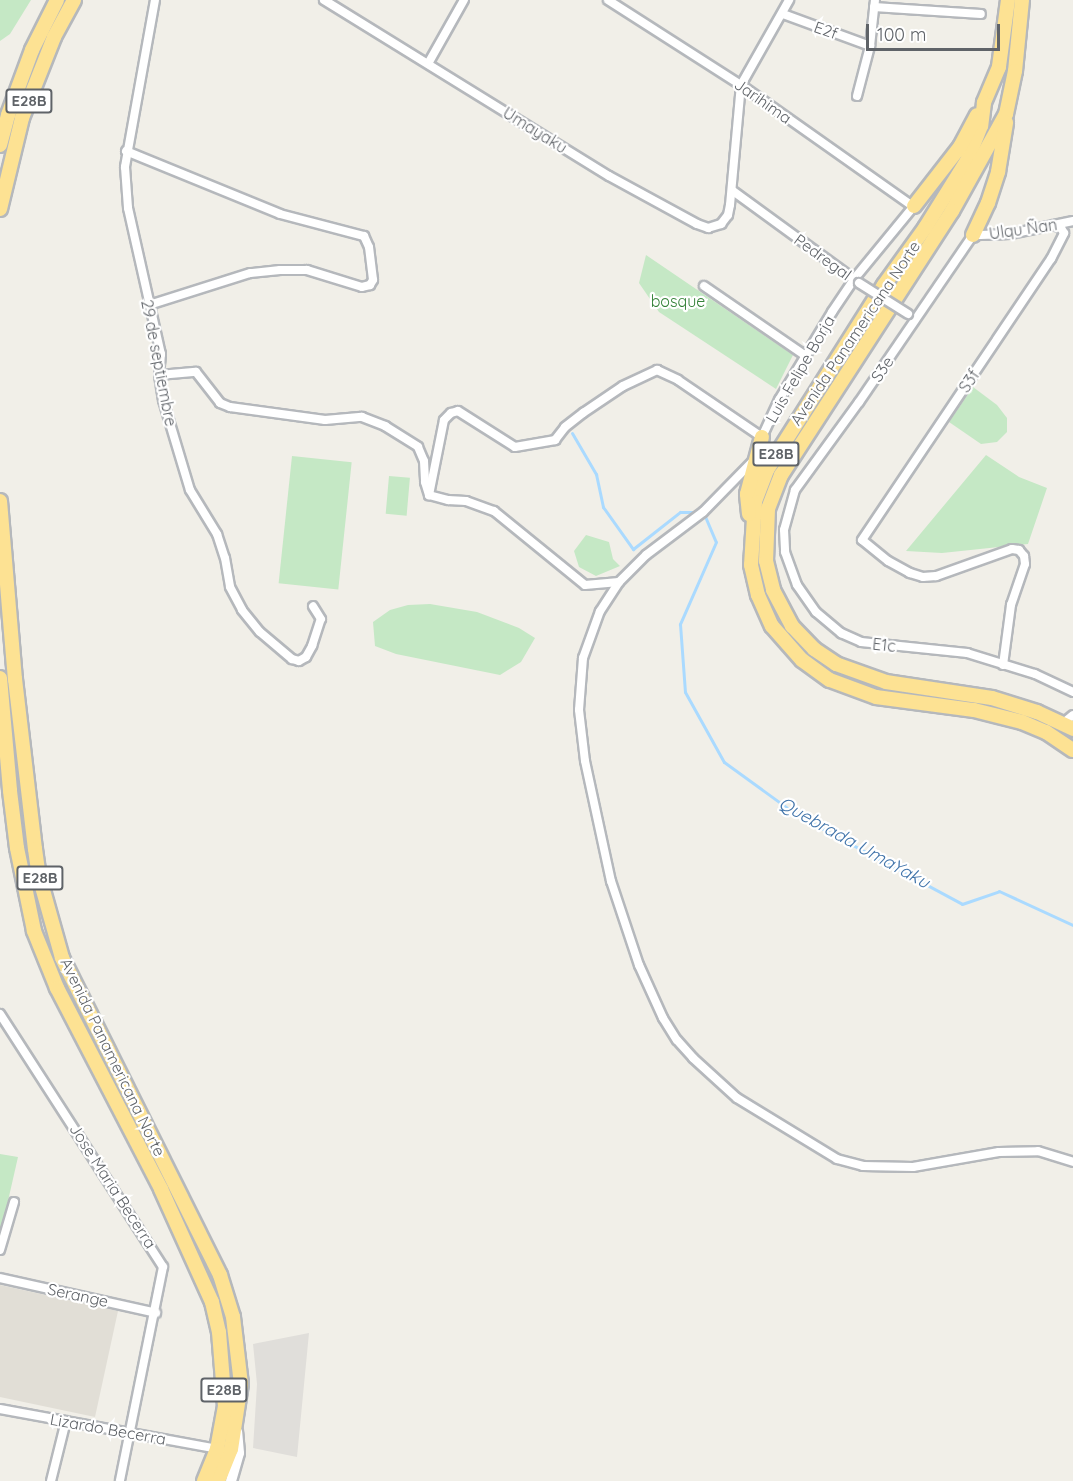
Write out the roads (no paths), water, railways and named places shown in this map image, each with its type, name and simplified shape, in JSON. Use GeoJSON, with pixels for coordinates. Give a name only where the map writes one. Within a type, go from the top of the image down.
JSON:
{"type":"FeatureCollection","features":[{"type":"Feature","properties":{"kind":"highway","name":"E28B"},"geometry":{"type":"LineString","coordinates":[[0,145],[8,114],[32,50],[57,0]]}},
{"type":"Feature","properties":{"kind":"highway","name":"E28B"},"geometry":{"type":"LineString","coordinates":[[0,209],[22,118],[54,37],[74,0]]}},
{"type":"Feature","properties":{"kind":"highway","name":"Avenida Panamericana Norte"},"geometry":{"type":"LineString","coordinates":[[1008,0],[999,67],[984,103],[981,126],[968,159],[784,440],[761,484],[752,524],[751,565],[764,609],[788,647],[816,671],[845,686],[876,697],[974,710],[1022,722],[1046,732],[1073,750]]}},
{"type":"Feature","properties":{"kind":"highway","name":"Avenida Panamericana Norte"},"geometry":{"type":"LineString","coordinates":[[1022,0],[1015,71],[1006,114],[952,211],[781,475],[768,509],[766,561],[773,590],[792,626],[814,649],[836,664],[886,682],[992,698],[1069,723]]}},
{"type":"Feature","properties":{"kind":"highway"},"geometry":{"type":"LineString","coordinates":[[914,207],[960,147],[984,103]]}},
{"type":"Feature","properties":{"kind":"highway"},"geometry":{"type":"LineString","coordinates":[[973,235],[988,203],[998,172],[1006,114]]}},
{"type":"Feature","properties":{"kind":"highway"},"geometry":{"type":"LineString","coordinates":[[752,524],[747,494],[754,460],[762,437]]}},
{"type":"Feature","properties":{"kind":"highway","name":"Avenida Panamericana Norte"},"geometry":{"type":"LineString","coordinates":[[0,501],[15,679],[39,876],[69,976],[162,1155],[224,1286],[233,1317],[241,1384],[231,1449],[218,1481]]}},
{"type":"Feature","properties":{"kind":"highway","name":"Avenida Panamericana Norte"},"geometry":{"type":"LineString","coordinates":[[0,678],[17,848],[34,931],[57,988],[161,1189],[208,1291],[219,1332],[225,1406],[217,1449],[204,1481]]}},
{"type":"Feature","properties":{"kind":"main road","name":"Avenida Panamericana Norte"},"geometry":{"type":"LineString","coordinates":[[231,1481],[239,1453],[236,1423]]}},
{"type":"Feature","properties":{"kind":"street","name":"29 de septiembre"},"geometry":{"type":"LineString","coordinates":[[155,0],[126,151],[128,208],[161,354],[159,375],[163,400],[190,490],[217,534],[225,558],[230,586],[242,610],[260,632],[292,659],[299,661],[306,657],[312,646],[321,619],[313,606]]}},
{"type":"Feature","properties":{"kind":"street","name":"Umayaku"},"geometry":{"type":"LineString","coordinates":[[324,0],[609,176],[697,224],[708,228],[721,224],[728,216],[733,191]]}},
{"type":"Feature","properties":{"kind":"street"},"geometry":{"type":"LineString","coordinates":[[429,63],[464,0]]}},
{"type":"Feature","properties":{"kind":"street","name":"Jarihima"},"geometry":{"type":"LineString","coordinates":[[608,0],[741,86],[914,207]]}},
{"type":"Feature","properties":{"kind":"street"},"geometry":{"type":"LineString","coordinates":[[733,191],[741,86],[789,0]]}},
{"type":"Feature","properties":{"kind":"street"},"geometry":{"type":"LineString","coordinates":[[857,96],[870,46],[875,4],[981,14]]}},
{"type":"Feature","properties":{"kind":"street","name":"E2f"},"geometry":{"type":"LineString","coordinates":[[783,14],[870,46]]}},
{"type":"Feature","properties":{"kind":"street"},"geometry":{"type":"LineString","coordinates":[[126,151],[280,214],[364,236],[369,247],[373,280],[370,285],[362,287],[307,270],[280,270],[250,273],[149,305]]}},
{"type":"Feature","properties":{"kind":"street","name":"Pedregal"},"geometry":{"type":"LineString","coordinates":[[733,191],[856,281],[916,319]]}},
{"type":"Feature","properties":{"kind":"street","name":"Luis Felipe Borja"},"geometry":{"type":"LineString","coordinates":[[429,495],[444,420],[452,413],[458,411],[515,447],[555,440],[565,427],[583,413],[623,386],[657,370],[678,380],[762,437],[779,400],[806,356],[856,281],[895,228],[914,207]]}},
{"type":"Feature","properties":{"kind":"street","name":"Ulqu Ñan"},"geometry":{"type":"LineString","coordinates":[[973,235],[1010,234],[1073,221]]}},
{"type":"Feature","properties":{"kind":"street","name":"S3f"},"geometry":{"type":"LineString","coordinates":[[1003,665],[1011,605],[1025,564],[1024,556],[1019,550],[1012,549],[936,576],[923,577],[888,561],[862,540],[1057,249],[1064,233],[1061,228],[1053,225]]}},
{"type":"Feature","properties":{"kind":"street","name":"S3e"},"geometry":{"type":"LineString","coordinates":[[790,503],[795,490],[973,235]]}},
{"type":"Feature","properties":{"kind":"street"},"geometry":{"type":"LineString","coordinates":[[704,286],[806,356]]}},
{"type":"Feature","properties":{"kind":"street"},"geometry":{"type":"LineString","coordinates":[[159,375],[196,372],[220,403],[230,407],[325,420],[362,417],[385,426],[418,447],[424,461],[424,482],[429,495],[448,500],[466,501],[494,511],[585,585],[619,582]]}},
{"type":"Feature","properties":{"kind":"street"},"geometry":{"type":"LineString","coordinates":[[754,460],[703,512],[646,555],[619,582],[600,610],[583,658],[579,710],[585,761],[611,881],[639,966],[663,1018],[677,1040],[737,1098],[837,1159],[863,1166],[913,1167],[999,1152],[1038,1151],[1073,1162]]}},
{"type":"Feature","properties":{"kind":"street","name":"E1c"},"geometry":{"type":"LineString","coordinates":[[790,503],[784,530],[785,552],[790,572],[806,600],[828,624],[861,642],[967,653],[1035,674],[1073,692]]}},
{"type":"Feature","properties":{"kind":"street","name":"Jose Maria Becerra"},"geometry":{"type":"LineString","coordinates":[[0,1014],[162,1261],[164,1272],[132,1433],[120,1481]]}},
{"type":"Feature","properties":{"kind":"street"},"geometry":{"type":"LineString","coordinates":[[0,1250],[14,1203]]}},
{"type":"Feature","properties":{"kind":"street","name":"Serange"},"geometry":{"type":"LineString","coordinates":[[0,1278],[156,1313]]}},
{"type":"Feature","properties":{"kind":"street","name":"Lizardo Becerra"},"geometry":{"type":"LineString","coordinates":[[0,1409],[217,1449]]}},
{"type":"Feature","properties":{"kind":"street"},"geometry":{"type":"LineString","coordinates":[[51,1481],[66,1421]]}},
{"type":"Feature","properties":{"kind":"waterway","name":"Quebrada UmaYaku"},"geometry":{"type":"LineString","coordinates":[[572,433],[596,474],[603,507],[633,549],[680,512],[698,512]]}},
{"type":"Feature","properties":{"kind":"waterway","name":"Quebrada UmaYaku"},"geometry":{"type":"LineString","coordinates":[[704,514],[716,542],[680,624],[685,692],[724,762],[797,815],[962,904],[999,891],[1073,925]]}},
{"type":"Feature","properties":{"kind":"park label","name":"bosque"},"geometry":{"type":"Point","coordinates":[678,301]}}]}
